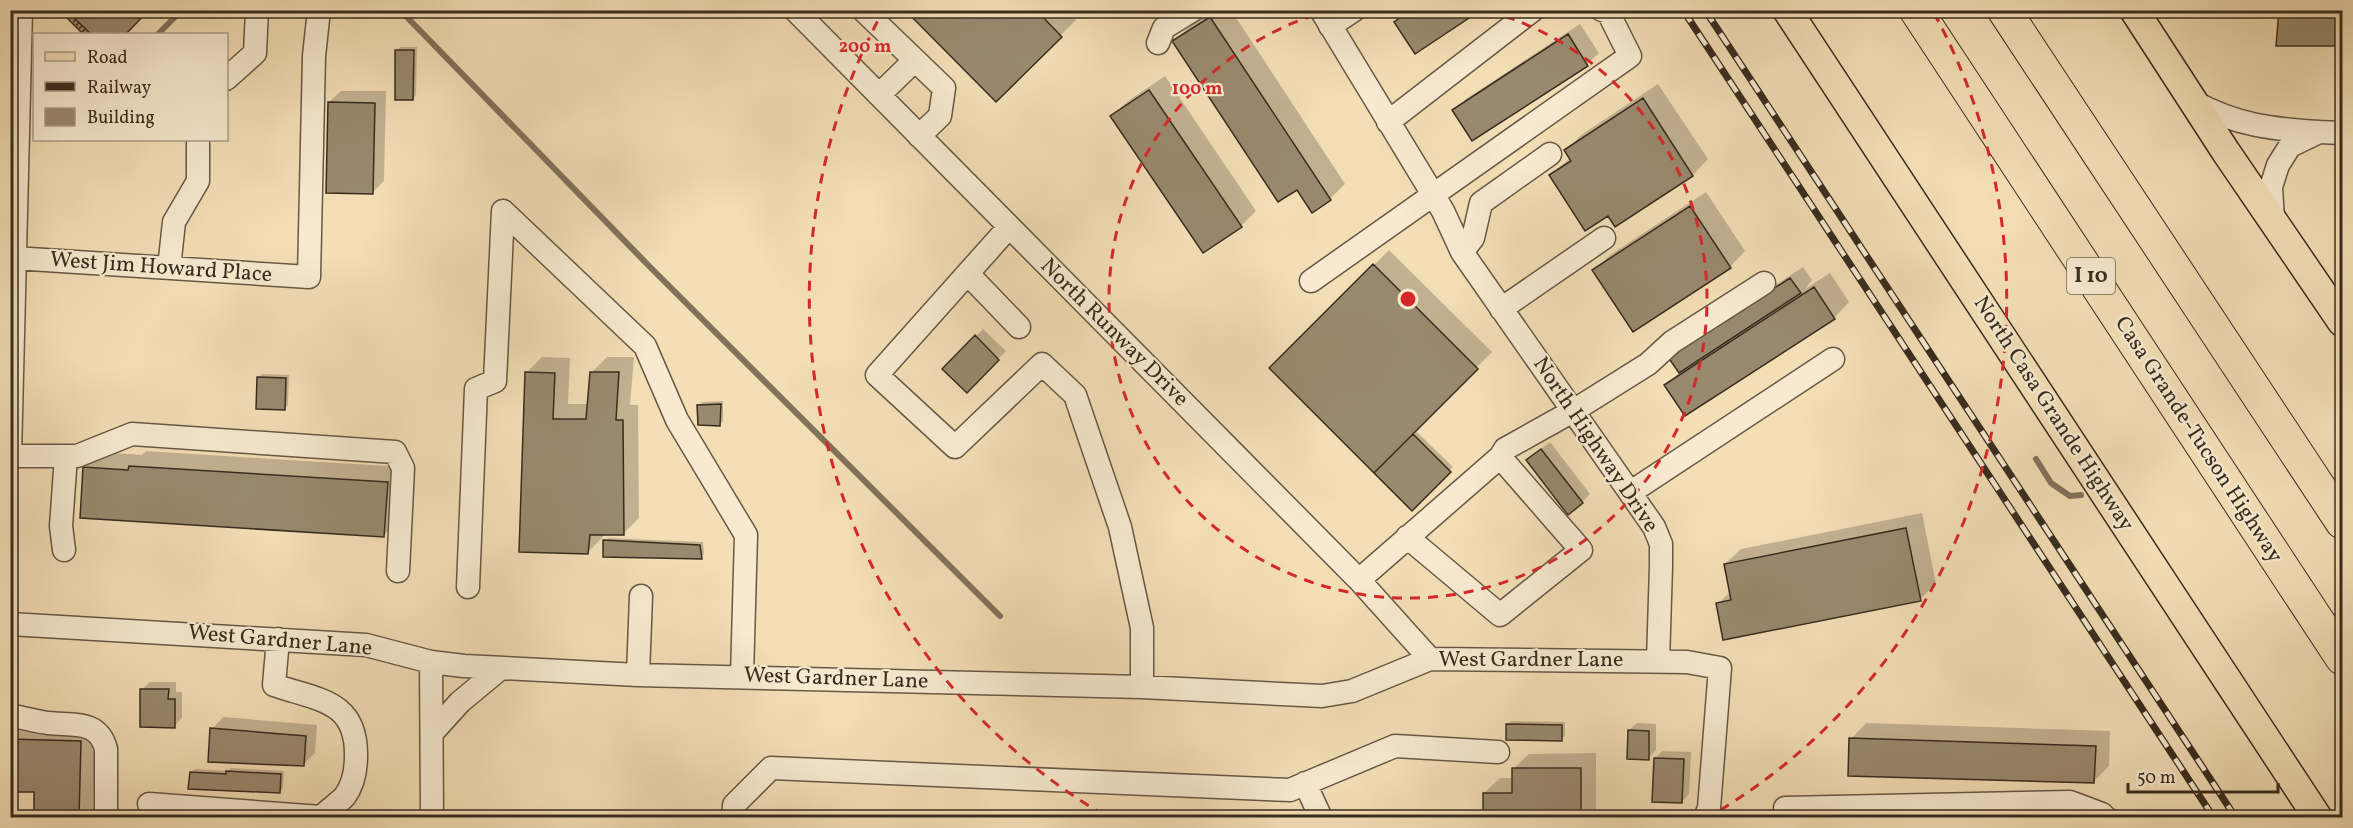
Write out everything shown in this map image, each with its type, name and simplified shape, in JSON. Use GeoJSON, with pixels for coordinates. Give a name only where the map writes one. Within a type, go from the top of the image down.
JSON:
{"type":"FeatureCollection","features":[{"type":"Feature","properties":{"kind":"highway","name":"Casa Grande-Tucson Highway"},"geometry":{"type":"LineString","coordinates":[[1916,10],[2343,658]]}},
{"type":"Feature","properties":{"kind":"highway"},"geometry":{"type":"LineString","coordinates":[[2004,10],[2343,522]]}},
{"type":"Feature","properties":{"kind":"main road","name":"North Casa Grande Highway"},"geometry":{"type":"LineString","coordinates":[[1787,10],[2318,818]]}},
{"type":"Feature","properties":{"kind":"main road"},"geometry":{"type":"LineString","coordinates":[[2134,10],[2343,322]]}},
{"type":"Feature","properties":{"kind":"street"},"geometry":{"type":"LineString","coordinates":[[21,10],[14,165],[10,456],[77,456],[132,434],[395,452],[403,468],[398,571]]}},
{"type":"Feature","properties":{"kind":"street"},"geometry":{"type":"LineString","coordinates":[[228,77],[255,53],[257,10]]}},
{"type":"Feature","properties":{"kind":"street","name":"West Jim Howard Place"},"geometry":{"type":"LineString","coordinates":[[14,258],[309,277],[314,56],[319,10]]}},
{"type":"Feature","properties":{"kind":"street","name":"North Runway Drive"},"geometry":{"type":"LineString","coordinates":[[795,10],[1359,580],[1430,659]]}},
{"type":"Feature","properties":{"kind":"street"},"geometry":{"type":"LineString","coordinates":[[863,10],[944,88],[940,116],[920,136]]}},
{"type":"Feature","properties":{"kind":"street"},"geometry":{"type":"LineString","coordinates":[[1158,43],[1164,28],[1193,10]]}},
{"type":"Feature","properties":{"kind":"street"},"geometry":{"type":"LineString","coordinates":[[1326,18],[1354,10]]}},
{"type":"Feature","properties":{"kind":"street"},"geometry":{"type":"LineString","coordinates":[[1388,122],[1533,10]]}},
{"type":"Feature","properties":{"kind":"street"},"geometry":{"type":"LineString","coordinates":[[1311,281],[1630,56],[1608,12],[1602,10]]}},
{"type":"Feature","properties":{"kind":"street","name":"North Highway Drive"},"geometry":{"type":"LineString","coordinates":[[1326,18],[1432,197],[1443,211],[1462,252],[1654,527],[1661,544],[1658,661]]}},
{"type":"Feature","properties":{"kind":"street"},"geometry":{"type":"LineString","coordinates":[[879,95],[915,60]]}},
{"type":"Feature","properties":{"kind":"street"},"geometry":{"type":"LineString","coordinates":[[2194,102],[2216,114],[2244,124],[2276,129],[2343,132]]}},
{"type":"Feature","properties":{"kind":"street"},"geometry":{"type":"LineString","coordinates":[[2273,220],[2271,188],[2278,165],[2290,146],[2319,132]]}},
{"type":"Feature","properties":{"kind":"street"},"geometry":{"type":"LineString","coordinates":[[169,268],[174,222],[198,181],[198,141]]}},
{"type":"Feature","properties":{"kind":"street"},"geometry":{"type":"LineString","coordinates":[[1462,252],[1473,238],[1481,203],[1550,154]]}},
{"type":"Feature","properties":{"kind":"street"},"geometry":{"type":"LineString","coordinates":[[468,587],[476,390],[495,381],[503,211],[645,346],[677,420],[746,535],[742,676]]}},
{"type":"Feature","properties":{"kind":"street"},"geometry":{"type":"LineString","coordinates":[[1009,227],[877,375],[955,447],[1042,364],[1075,395],[1125,546],[1142,628],[1142,687]]}},
{"type":"Feature","properties":{"kind":"street"},"geometry":{"type":"LineString","coordinates":[[1502,309],[1604,238]]}},
{"type":"Feature","properties":{"kind":"street"},"geometry":{"type":"LineString","coordinates":[[968,274],[1019,327]]}},
{"type":"Feature","properties":{"kind":"street"},"geometry":{"type":"LineString","coordinates":[[1359,580],[1500,457],[1505,449],[1573,411],[1648,364],[1672,342],[1764,283]]}},
{"type":"Feature","properties":{"kind":"street"},"geometry":{"type":"LineString","coordinates":[[1631,492],[1833,359]]}},
{"type":"Feature","properties":{"kind":"street"},"geometry":{"type":"LineString","coordinates":[[64,550],[60,526],[66,456]]}},
{"type":"Feature","properties":{"kind":"street"},"geometry":{"type":"LineString","coordinates":[[1402,541],[1500,615],[1581,550],[1500,457]]}},
{"type":"Feature","properties":{"kind":"street"},"geometry":{"type":"LineString","coordinates":[[638,675],[641,596]]}},
{"type":"Feature","properties":{"kind":"street","name":"West Gardner Lane"},"geometry":{"type":"LineString","coordinates":[[10,624],[366,645],[431,662],[501,668],[638,675],[1142,687],[1322,696],[1352,691],[1430,659],[1687,662],[1720,668],[1709,807],[1705,818]]}},
{"type":"Feature","properties":{"kind":"street"},"geometry":{"type":"LineString","coordinates":[[149,804],[321,817],[345,795],[356,765],[354,732],[344,713],[335,706],[318,698],[274,685],[278,639]]}},
{"type":"Feature","properties":{"kind":"street"},"geometry":{"type":"LineString","coordinates":[[431,662],[432,818]]}},
{"type":"Feature","properties":{"kind":"street"},"geometry":{"type":"LineString","coordinates":[[432,733],[460,702],[501,668]]}},
{"type":"Feature","properties":{"kind":"street"},"geometry":{"type":"LineString","coordinates":[[10,715],[46,723],[82,725],[99,733],[104,739],[106,749],[106,818]]}},
{"type":"Feature","properties":{"kind":"street"},"geometry":{"type":"LineString","coordinates":[[733,818],[734,805],[771,768],[1290,790],[1395,746],[1498,752]]}},
{"type":"Feature","properties":{"kind":"street"},"geometry":{"type":"LineString","coordinates":[[1305,783],[1321,818]]}},
{"type":"Feature","properties":{"kind":"street"},"geometry":{"type":"LineString","coordinates":[[1785,808],[2070,802],[2102,814],[2106,818]]}},
{"type":"Feature","properties":{"kind":"path"},"geometry":{"type":"LineString","coordinates":[[65,10],[86,33]]}},
{"type":"Feature","properties":{"kind":"building"},"geometry":{"type":"Polygon","coordinates":[[[71,10],[149,10],[127,33],[90,33],[69,13],[71,10]]]}},
{"type":"Feature","properties":{"kind":"building"},"geometry":{"type":"Polygon","coordinates":[[[905,10],[1036,10],[1062,37],[996,102],[905,10]]]}},
{"type":"Feature","properties":{"kind":"building"},"geometry":{"type":"Polygon","coordinates":[[[1411,10],[1481,10],[1415,54],[1394,22],[1411,10]]]}},
{"type":"Feature","properties":{"kind":"building"},"geometry":{"type":"Polygon","coordinates":[[[2279,10],[2342,10],[2342,46],[2276,46],[2279,10]]]}},
{"type":"Feature","properties":{"kind":"building"},"geometry":{"type":"Polygon","coordinates":[[[69,13],[90,33],[82,33],[66,17],[69,13]]]}},
{"type":"Feature","properties":{"kind":"building"},"geometry":{"type":"Polygon","coordinates":[[[1210,17],[1331,200],[1312,213],[1297,190],[1278,202],[1172,41],[1210,17]]]}},
{"type":"Feature","properties":{"kind":"building"},"geometry":{"type":"Polygon","coordinates":[[[1568,34],[1588,66],[1472,141],[1452,110],[1568,34]]]}},
{"type":"Feature","properties":{"kind":"building"},"geometry":{"type":"Polygon","coordinates":[[[395,50],[414,50],[413,100],[395,100],[395,50]]]}},
{"type":"Feature","properties":{"kind":"building"},"geometry":{"type":"Polygon","coordinates":[[[1149,90],[1242,227],[1203,253],[1110,116],[1149,90]]]}},
{"type":"Feature","properties":{"kind":"building"},"geometry":{"type":"Polygon","coordinates":[[[1643,98],[1693,176],[1615,227],[1608,216],[1585,231],[1549,175],[1571,161],[1564,150],[1643,98]]]}},
{"type":"Feature","properties":{"kind":"building"},"geometry":{"type":"Polygon","coordinates":[[[328,102],[375,103],[373,194],[326,193],[328,102]]]}},
{"type":"Feature","properties":{"kind":"building"},"geometry":{"type":"Polygon","coordinates":[[[1690,206],[1731,268],[1633,332],[1592,270],[1690,206]]]}},
{"type":"Feature","properties":{"kind":"building"},"geometry":{"type":"Polygon","coordinates":[[[1373,264],[1478,369],[1374,473],[1269,368],[1373,264]]]}},
{"type":"Feature","properties":{"kind":"building"},"geometry":{"type":"Polygon","coordinates":[[[1790,278],[1801,293],[1679,373],[1668,357],[1790,278]]]}},
{"type":"Feature","properties":{"kind":"building"},"geometry":{"type":"Polygon","coordinates":[[[1814,287],[1835,319],[1685,416],[1664,385],[1814,287]]]}},
{"type":"Feature","properties":{"kind":"building"},"geometry":{"type":"Polygon","coordinates":[[[975,335],[999,360],[967,393],[942,369],[975,335]]]}},
{"type":"Feature","properties":{"kind":"building"},"geometry":{"type":"Polygon","coordinates":[[[525,372],[555,373],[553,419],[586,419],[590,372],[619,372],[616,420],[623,420],[624,535],[590,535],[588,554],[519,552],[525,372]]]}},
{"type":"Feature","properties":{"kind":"building"},"geometry":{"type":"Polygon","coordinates":[[[257,377],[286,378],[285,410],[256,409],[257,377]]]}},
{"type":"Feature","properties":{"kind":"building"},"geometry":{"type":"Polygon","coordinates":[[[721,404],[720,426],[698,425],[697,405],[721,404]]]}},
{"type":"Feature","properties":{"kind":"building"},"geometry":{"type":"Polygon","coordinates":[[[1413,434],[1451,472],[1412,511],[1374,473],[1413,434]]]}},
{"type":"Feature","properties":{"kind":"building"},"geometry":{"type":"Polygon","coordinates":[[[1541,449],[1583,503],[1568,515],[1526,460],[1541,449]]]}},
{"type":"Feature","properties":{"kind":"building"},"geometry":{"type":"Polygon","coordinates":[[[129,466],[388,482],[384,537],[80,518],[83,467],[128,470],[129,466]]]}},
{"type":"Feature","properties":{"kind":"building"},"geometry":{"type":"Polygon","coordinates":[[[1906,528],[1921,601],[1723,640],[1716,603],[1731,600],[1724,564],[1906,528]]]}},
{"type":"Feature","properties":{"kind":"building"},"geometry":{"type":"Polygon","coordinates":[[[603,540],[700,545],[702,559],[603,557],[603,540]]]}},
{"type":"Feature","properties":{"kind":"building"},"geometry":{"type":"Polygon","coordinates":[[[140,689],[169,689],[168,699],[175,699],[175,728],[140,727],[140,689]]]}},
{"type":"Feature","properties":{"kind":"building"},"geometry":{"type":"Polygon","coordinates":[[[1506,724],[1562,725],[1562,741],[1506,740],[1506,724]]]}},
{"type":"Feature","properties":{"kind":"building"},"geometry":{"type":"Polygon","coordinates":[[[210,728],[306,736],[304,766],[208,762],[210,728]]]}},
{"type":"Feature","properties":{"kind":"building"},"geometry":{"type":"Polygon","coordinates":[[[1628,730],[1649,731],[1649,760],[1627,759],[1628,730]]]}},
{"type":"Feature","properties":{"kind":"building"},"geometry":{"type":"Polygon","coordinates":[[[1849,738],[2096,746],[2094,783],[1848,776],[1849,738]]]}},
{"type":"Feature","properties":{"kind":"building"},"geometry":{"type":"Polygon","coordinates":[[[10,739],[81,741],[79,818],[34,818],[34,792],[10,792],[10,739]]]}},
{"type":"Feature","properties":{"kind":"building"},"geometry":{"type":"Polygon","coordinates":[[[1654,758],[1684,759],[1682,803],[1652,802],[1654,758]]]}},
{"type":"Feature","properties":{"kind":"building"},"geometry":{"type":"Polygon","coordinates":[[[1512,768],[1581,768],[1581,818],[1483,818],[1483,793],[1512,793],[1512,768]]]}},
{"type":"Feature","properties":{"kind":"building"},"geometry":{"type":"Polygon","coordinates":[[[226,771],[281,774],[280,793],[188,789],[190,772],[226,774],[226,771]]]}},
{"type":"Feature","properties":{"kind":"waterway"},"geometry":{"type":"LineString","coordinates":[[159,33],[182,10]]}},
{"type":"Feature","properties":{"kind":"waterway"},"geometry":{"type":"LineString","coordinates":[[400,10],[650,267],[1000,616]]}},
{"type":"Feature","properties":{"kind":"waterway"},"geometry":{"type":"LineString","coordinates":[[2036,459],[2051,483],[2070,496],[2081,495]]}},
{"type":"Feature","properties":{"kind":"railway"},"geometry":{"type":"LineString","coordinates":[[1683,10],[2214,818]]}},
{"type":"Feature","properties":{"kind":"railway"},"geometry":{"type":"LineString","coordinates":[[1705,10],[2236,818]]}}]}
